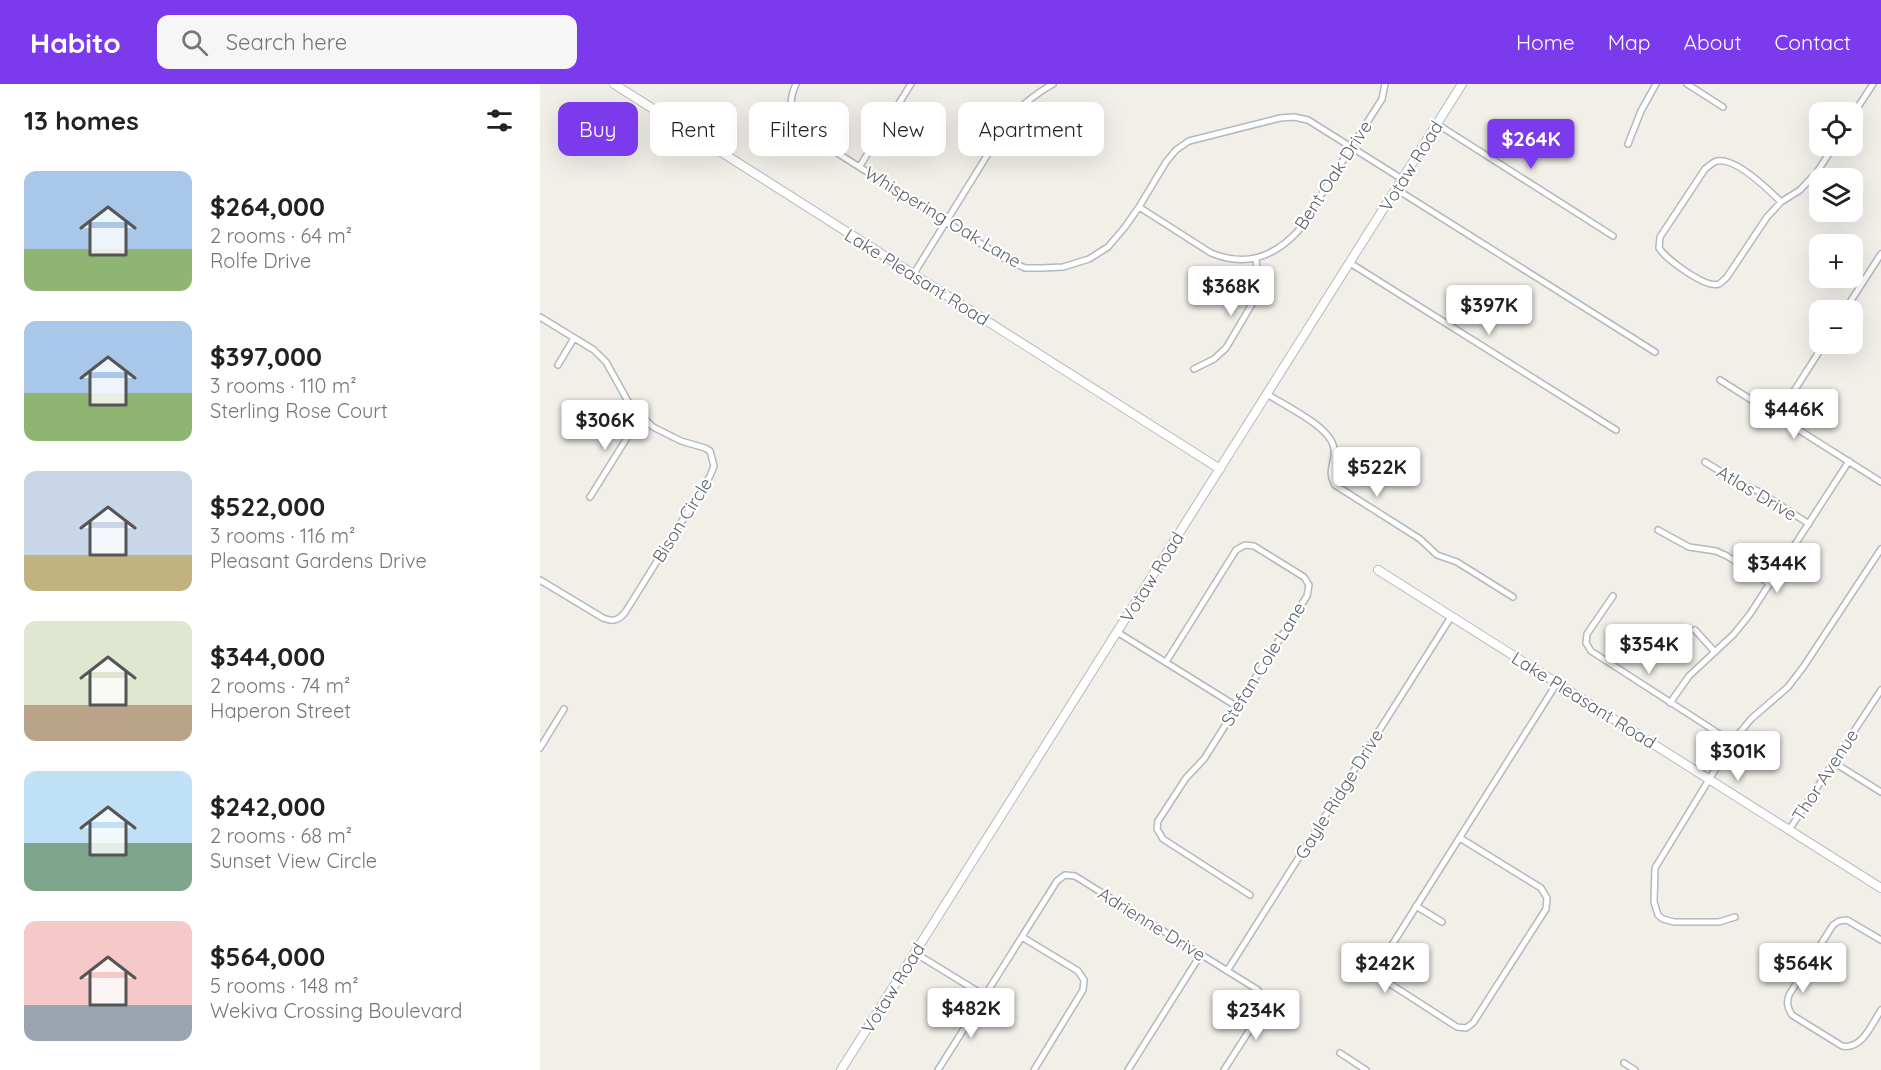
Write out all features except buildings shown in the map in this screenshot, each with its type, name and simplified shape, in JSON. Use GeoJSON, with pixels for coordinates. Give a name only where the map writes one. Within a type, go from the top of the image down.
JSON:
{"type":"FeatureCollection","features":[{"type":"Feature","properties":{"kind":"street","name":"Lake Pleasant Road"},"geometry":{"type":"LineString","coordinates":[[614,84],[1220,469]]}},
{"type":"Feature","properties":{"kind":"street","name":"Whispering Oak Lane"},"geometry":{"type":"LineString","coordinates":[[796,84],[791,93],[791,108],[794,120],[804,132],[1005,259],[1025,268],[1063,267],[1089,259],[1108,247],[1139,207],[1166,162],[1176,150],[1189,141],[1280,118],[1294,117],[1308,120],[1402,179]]}},
{"type":"Feature","properties":{"kind":"street"},"geometry":{"type":"LineString","coordinates":[[860,166],[911,84]]}},
{"type":"Feature","properties":{"kind":"street"},"geometry":{"type":"LineString","coordinates":[[913,275],[1009,120],[1029,99],[1053,84]]}},
{"type":"Feature","properties":{"kind":"street","name":"Bent Oak Drive"},"geometry":{"type":"LineString","coordinates":[[1139,207],[1210,253],[1222,258],[1256,259],[1287,243],[1298,231],[1382,99],[1385,84]]}},
{"type":"Feature","properties":{"kind":"street","name":"Votaw Road"},"geometry":{"type":"LineString","coordinates":[[841,1070],[1462,84]]}},
{"type":"Feature","properties":{"kind":"street"},"geometry":{"type":"LineString","coordinates":[[1628,144],[1641,111],[1656,84]]}},
{"type":"Feature","properties":{"kind":"street"},"geometry":{"type":"LineString","coordinates":[[1687,84],[1723,107]]}},
{"type":"Feature","properties":{"kind":"street"},"geometry":{"type":"LineString","coordinates":[[1862,102],[1874,84]]}},
{"type":"Feature","properties":{"kind":"street"},"geometry":{"type":"LineString","coordinates":[[1437,124],[1613,236]]}},
{"type":"Feature","properties":{"kind":"street"},"geometry":{"type":"LineString","coordinates":[[1781,202],[1761,183],[1728,161],[1715,161],[1705,169],[1660,237],[1659,248],[1669,259],[1702,281],[1719,284],[1727,278],[1767,217],[1781,202],[1800,190],[1817,172],[1827,156]]}},
{"type":"Feature","properties":{"kind":"street"},"geometry":{"type":"LineString","coordinates":[[1396,189],[1655,352]]}},
{"type":"Feature","properties":{"kind":"street"},"geometry":{"type":"LineString","coordinates":[[1851,300],[1881,254]]}},
{"type":"Feature","properties":{"kind":"street"},"geometry":{"type":"LineString","coordinates":[[1194,369],[1214,359],[1226,348],[1252,304],[1258,283],[1256,259]]}},
{"type":"Feature","properties":{"kind":"street"},"geometry":{"type":"LineString","coordinates":[[1350,263],[1616,429]]}},
{"type":"Feature","properties":{"kind":"street","name":"Bison Circle"},"geometry":{"type":"LineString","coordinates":[[540,317],[594,350],[606,362],[630,405],[640,417],[666,435],[710,451],[714,466],[626,611],[614,621],[603,618],[540,580]]}},
{"type":"Feature","properties":{"kind":"street"},"geometry":{"type":"LineString","coordinates":[[558,365],[574,338]]}},
{"type":"Feature","properties":{"kind":"street"},"geometry":{"type":"LineString","coordinates":[[1778,416],[1818,354]]}},
{"type":"Feature","properties":{"kind":"street"},"geometry":{"type":"LineString","coordinates":[[1720,380],[1881,482]]}},
{"type":"Feature","properties":{"kind":"street"},"geometry":{"type":"LineString","coordinates":[[1267,394],[1323,430],[1330,437],[1334,448],[1334,458],[1330,470],[1335,485],[1420,539],[1437,555],[1457,562],[1513,597]]}},
{"type":"Feature","properties":{"kind":"street"},"geometry":{"type":"LineString","coordinates":[[590,497],[640,417]]}},
{"type":"Feature","properties":{"kind":"street"},"geometry":{"type":"LineString","coordinates":[[1670,703],[1689,676],[1734,634],[1770,584],[1849,461]]}},
{"type":"Feature","properties":{"kind":"street","name":"Atlas Drive"},"geometry":{"type":"LineString","coordinates":[[1705,462],[1760,492],[1809,524]]}},
{"type":"Feature","properties":{"kind":"street"},"geometry":{"type":"LineString","coordinates":[[1658,530],[1689,547],[1722,554],[1770,584]]}},
{"type":"Feature","properties":{"kind":"street","name":"Stefan Cole Lane"},"geometry":{"type":"LineString","coordinates":[[1166,662],[1236,550],[1245,545],[1254,546],[1304,577],[1309,585],[1307,596],[1204,759],[1186,778],[1158,820],[1157,829],[1163,839],[1250,895]]}},
{"type":"Feature","properties":{"kind":"street"},"geometry":{"type":"LineString","coordinates":[[1735,917],[1719,922],[1669,921],[1658,915],[1654,902],[1655,868],[1732,742],[1751,719],[1788,687],[1881,549]]}},
{"type":"Feature","properties":{"kind":"street","name":"Lake Pleasant Road"},"geometry":{"type":"LineString","coordinates":[[1378,570],[1881,888]]}},
{"type":"Feature","properties":{"kind":"street"},"geometry":{"type":"LineString","coordinates":[[1613,597],[1587,634],[1586,643],[1591,651],[1732,742]]}},
{"type":"Feature","properties":{"kind":"street","name":"Gayle Ridge Drive"},"geometry":{"type":"LineString","coordinates":[[1227,971],[1451,617]]}},
{"type":"Feature","properties":{"kind":"street"},"geometry":{"type":"LineString","coordinates":[[1695,630],[1715,652]]}},
{"type":"Feature","properties":{"kind":"street"},"geometry":{"type":"LineString","coordinates":[[1117,632],[1236,706]]}},
{"type":"Feature","properties":{"kind":"street"},"geometry":{"type":"LineString","coordinates":[[1460,838],[1541,888],[1547,898],[1546,909],[1473,1023],[1466,1028],[1457,1028],[1381,978],[1380,964],[1557,683]]}},
{"type":"Feature","properties":{"kind":"street","name":"Thor Avenue"},"geometry":{"type":"LineString","coordinates":[[1789,830],[1881,690]]}},
{"type":"Feature","properties":{"kind":"street"},"geometry":{"type":"LineString","coordinates":[[540,748],[564,709]]}},
{"type":"Feature","properties":{"kind":"street"},"geometry":{"type":"LineString","coordinates":[[1833,762],[1881,792]]}},
{"type":"Feature","properties":{"kind":"street","name":"Adrienne Drive"},"geometry":{"type":"LineString","coordinates":[[1022,937],[1057,881],[1065,875],[1075,876],[1258,990],[1263,1001],[1261,1012],[1224,1070]]}},
{"type":"Feature","properties":{"kind":"street"},"geometry":{"type":"LineString","coordinates":[[1416,906],[1442,922]]}},
{"type":"Feature","properties":{"kind":"street"},"geometry":{"type":"LineString","coordinates":[[1881,940],[1847,920],[1839,921],[1833,925],[1787,1001],[1792,1015],[1849,1048],[1864,1037],[1881,1010]]}},
{"type":"Feature","properties":{"kind":"street"},"geometry":{"type":"LineString","coordinates":[[938,1070],[1022,937],[1078,971],[1084,980],[1083,990],[1034,1070]]}},
{"type":"Feature","properties":{"kind":"street"},"geometry":{"type":"LineString","coordinates":[[915,953],[985,996]]}},
{"type":"Feature","properties":{"kind":"street"},"geometry":{"type":"LineString","coordinates":[[1128,1070],[1201,954]]}},
{"type":"Feature","properties":{"kind":"street"},"geometry":{"type":"LineString","coordinates":[[1340,1053],[1366,1070]]}},
{"type":"Feature","properties":{"kind":"street"},"geometry":{"type":"LineString","coordinates":[[1624,1063],[1635,1070]]}}]}
